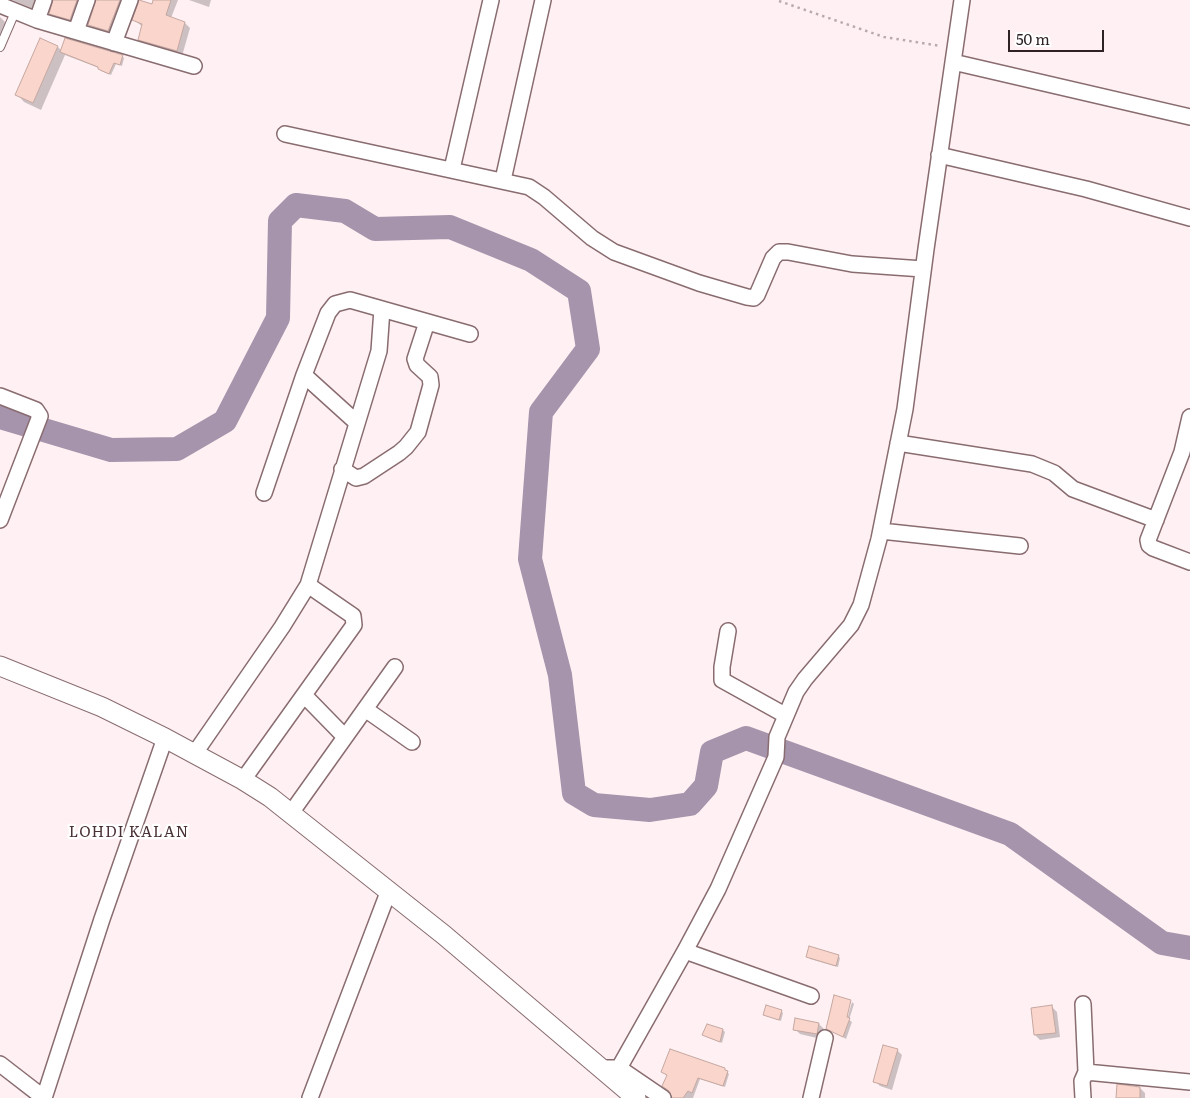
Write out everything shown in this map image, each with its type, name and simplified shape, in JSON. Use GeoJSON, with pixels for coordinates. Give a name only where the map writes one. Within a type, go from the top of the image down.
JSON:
{"type":"FeatureCollection","features":[{"type":"Feature","properties":{"kind":"street"},"geometry":{"type":"LineString","coordinates":[[37,20],[44,0]]}},
{"type":"Feature","properties":{"kind":"street"},"geometry":{"type":"LineString","coordinates":[[76,31],[87,0]]}},
{"type":"Feature","properties":{"kind":"street"},"geometry":{"type":"LineString","coordinates":[[114,43],[130,0]]}},
{"type":"Feature","properties":{"kind":"street"},"geometry":{"type":"LineString","coordinates":[[452,169],[491,0]]}},
{"type":"Feature","properties":{"kind":"street"},"geometry":{"type":"LineString","coordinates":[[503,180],[543,0]]}},
{"type":"Feature","properties":{"kind":"street"},"geometry":{"type":"LineString","coordinates":[[609,1068],[685,951],[718,889],[776,757],[777,737],[796,692],[856,616],[865,591],[881,531],[905,409],[962,0]]}},
{"type":"Feature","properties":{"kind":"street"},"geometry":{"type":"LineString","coordinates":[[6,6],[37,20],[194,66]]}},
{"type":"Feature","properties":{"kind":"street"},"geometry":{"type":"LineString","coordinates":[[954,55],[1190,117]]}},
{"type":"Feature","properties":{"kind":"street"},"geometry":{"type":"LineString","coordinates":[[285,134],[529,187],[592,238],[614,252],[698,283],[747,297],[754,298],[757,295],[772,258],[779,252],[852,264],[923,270]]}},
{"type":"Feature","properties":{"kind":"street"},"geometry":{"type":"LineString","coordinates":[[939,155],[1086,189],[1190,218]]}},
{"type":"Feature","properties":{"kind":"street"},"geometry":{"type":"LineString","coordinates":[[264,493],[304,375],[328,313],[335,304],[350,300],[470,334]]}},
{"type":"Feature","properties":{"kind":"street"},"geometry":{"type":"LineString","coordinates":[[195,753],[282,627],[308,585],[379,350],[382,309]]}},
{"type":"Feature","properties":{"kind":"street"},"geometry":{"type":"LineString","coordinates":[[342,469],[354,477],[364,476],[399,454],[418,432],[431,385],[430,378],[416,360],[427,322]]}},
{"type":"Feature","properties":{"kind":"street"},"geometry":{"type":"LineString","coordinates":[[304,375],[356,422]]}},
{"type":"Feature","properties":{"kind":"street"},"geometry":{"type":"LineString","coordinates":[[0,396],[38,412],[40,416],[0,520]]}},
{"type":"Feature","properties":{"kind":"street"},"geometry":{"type":"LineString","coordinates":[[1190,417],[1182,452],[1148,540],[1150,546],[1190,562]]}},
{"type":"Feature","properties":{"kind":"street"},"geometry":{"type":"LineString","coordinates":[[898,443],[1032,464],[1054,473],[1073,489],[1156,520]]}},
{"type":"Feature","properties":{"kind":"street"},"geometry":{"type":"LineString","coordinates":[[881,531],[1020,546]]}},
{"type":"Feature","properties":{"kind":"street"},"geometry":{"type":"LineString","coordinates":[[243,780],[354,622],[352,616],[308,585]]}},
{"type":"Feature","properties":{"kind":"street"},"geometry":{"type":"LineString","coordinates":[[728,631],[722,667],[722,680],[785,715]]}},
{"type":"Feature","properties":{"kind":"street"},"geometry":{"type":"LineString","coordinates":[[0,666],[102,707],[195,753],[243,780],[389,890],[609,1068],[636,1098]]}},
{"type":"Feature","properties":{"kind":"street"},"geometry":{"type":"LineString","coordinates":[[290,814],[395,667]]}},
{"type":"Feature","properties":{"kind":"street"},"geometry":{"type":"LineString","coordinates":[[304,695],[346,737]]}},
{"type":"Feature","properties":{"kind":"street"},"geometry":{"type":"LineString","coordinates":[[365,709],[412,742]]}},
{"type":"Feature","properties":{"kind":"street"},"geometry":{"type":"LineString","coordinates":[[0,1064],[44,1098],[102,919],[165,738]]}},
{"type":"Feature","properties":{"kind":"street"},"geometry":{"type":"LineString","coordinates":[[310,1098],[389,890]]}},
{"type":"Feature","properties":{"kind":"street"},"geometry":{"type":"LineString","coordinates":[[685,951],[811,996]]}},
{"type":"Feature","properties":{"kind":"street"},"geometry":{"type":"LineString","coordinates":[[1083,1004],[1086,1072],[1082,1081],[1083,1098]]}},
{"type":"Feature","properties":{"kind":"street"},"geometry":{"type":"LineString","coordinates":[[810,1098],[825,1038]]}},
{"type":"Feature","properties":{"kind":"street"},"geometry":{"type":"LineString","coordinates":[[609,1068],[662,1098]]}},
{"type":"Feature","properties":{"kind":"street"},"geometry":{"type":"LineString","coordinates":[[1086,1072],[1190,1082]]}},
{"type":"Feature","properties":{"kind":"lane"},"geometry":{"type":"LineString","coordinates":[[0,47],[6,6]]}},
{"type":"Feature","properties":{"kind":"path"},"geometry":{"type":"LineString","coordinates":[[778,1],[884,37],[908,39],[954,55]]}},
{"type":"Feature","properties":{"kind":"building"},"geometry":{"type":"Polygon","coordinates":[[[53,0],[77,0],[70,20],[49,14],[53,0]]]}},
{"type":"Feature","properties":{"kind":"building"},"geometry":{"type":"Polygon","coordinates":[[[96,0],[120,0],[108,31],[88,25],[96,0]]]}},
{"type":"Feature","properties":{"kind":"building"},"geometry":{"type":"Polygon","coordinates":[[[139,0],[152,4],[153,0],[171,0],[166,15],[185,22],[177,51],[138,40],[142,24],[132,20],[139,0]]]}},
{"type":"Feature","properties":{"kind":"building"},"geometry":{"type":"Polygon","coordinates":[[[40,38],[58,46],[33,103],[15,95],[40,38]]]}},
{"type":"Feature","properties":{"kind":"building"},"geometry":{"type":"Polygon","coordinates":[[[65,38],[123,55],[120,65],[114,63],[109,74],[98,69],[98,67],[60,52],[65,38]]]}},
{"type":"Feature","properties":{"kind":"building"},"geometry":{"type":"Polygon","coordinates":[[[809,946],[839,955],[836,966],[806,957],[809,946]]]}},
{"type":"Feature","properties":{"kind":"building"},"geometry":{"type":"Polygon","coordinates":[[[834,995],[851,1000],[847,1017],[850,1018],[843,1037],[826,1029],[834,995]]]}},
{"type":"Feature","properties":{"kind":"building"},"geometry":{"type":"Polygon","coordinates":[[[766,1005],[782,1010],[779,1020],[763,1015],[766,1005]]]}},
{"type":"Feature","properties":{"kind":"building"},"geometry":{"type":"Polygon","coordinates":[[[1052,1005],[1056,1033],[1034,1035],[1031,1008],[1052,1005]]]}},
{"type":"Feature","properties":{"kind":"building"},"geometry":{"type":"Polygon","coordinates":[[[795,1018],[819,1023],[817,1034],[793,1030],[795,1018]]]}},
{"type":"Feature","properties":{"kind":"building"},"geometry":{"type":"Polygon","coordinates":[[[707,1024],[723,1029],[720,1042],[702,1035],[707,1024]]]}},
{"type":"Feature","properties":{"kind":"building"},"geometry":{"type":"Polygon","coordinates":[[[883,1045],[898,1049],[887,1086],[873,1082],[883,1045]]]}},
{"type":"Feature","properties":{"kind":"building"},"geometry":{"type":"Polygon","coordinates":[[[670,1049],[725,1068],[728,1071],[723,1086],[698,1078],[692,1093],[688,1091],[683,1098],[672,1098],[669,1091],[662,1086],[667,1075],[661,1072],[670,1049]]]}},
{"type":"Feature","properties":{"kind":"building"},"geometry":{"type":"Polygon","coordinates":[[[1117,1084],[1140,1087],[1140,1098],[1116,1098],[1117,1084]]]}},
{"type":"Feature","properties":{"kind":"waterway"},"geometry":{"type":"LineString","coordinates":[[0,417],[111,450],[177,449],[225,421],[278,318],[280,221],[296,205],[345,211],[375,229],[450,227],[531,260],[579,291],[588,349],[541,412],[530,559],[560,675],[574,793],[594,805],[650,810],[690,804],[706,786],[712,752],[746,738],[1010,834],[1162,943],[1190,948]]}},
{"type":"Feature","properties":{"kind":"district","name":"LOHDI KALAN"},"geometry":{"type":"Point","coordinates":[129,833]}}]}
